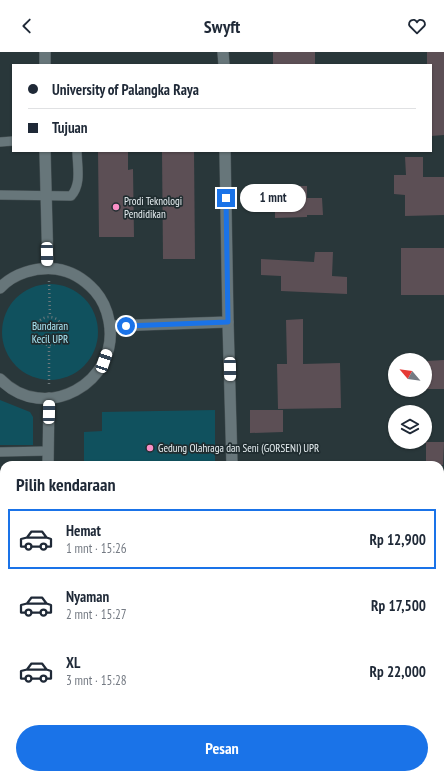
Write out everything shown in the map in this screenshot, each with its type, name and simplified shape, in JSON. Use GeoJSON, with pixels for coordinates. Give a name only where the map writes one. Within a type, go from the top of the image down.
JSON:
{"type":"FeatureCollection","features":[{"type":"Feature","properties":{"kind":"street"},"geometry":{"type":"LineString","coordinates":[[45,52],[45,64]]}},
{"type":"Feature","properties":{"kind":"street"},"geometry":{"type":"LineString","coordinates":[[224,52],[224,64]]}},
{"type":"Feature","properties":{"kind":"street"},"geometry":{"type":"LineString","coordinates":[[45,152],[48,274]]}},
{"type":"Feature","properties":{"kind":"street"},"geometry":{"type":"LineString","coordinates":[[225,152],[232,461]]}},
{"type":"Feature","properties":{"kind":"street"},"geometry":{"type":"LineString","coordinates":[[0,288],[12,278],[23,272],[35,269],[48,274],[70,273],[90,286],[98,294],[104,304],[110,326],[108,350],[104,361],[98,372],[90,381],[76,391],[59,397],[49,398],[24,395],[13,390],[0,379]]}},
{"type":"Feature","properties":{"kind":"street"},"geometry":{"type":"LineString","coordinates":[[110,326],[228,322]]}},
{"type":"Feature","properties":{"kind":"street"},"geometry":{"type":"LineString","coordinates":[[48,461],[49,398]]}},
{"type":"Feature","properties":{"kind":"lane"},"geometry":{"type":"LineString","coordinates":[[0,142],[12,141]]}},
{"type":"Feature","properties":{"kind":"lane"},"geometry":{"type":"LineString","coordinates":[[0,195],[70,196],[74,192],[78,182],[76,152]]}},
{"type":"Feature","properties":{"kind":"lane"},"geometry":{"type":"LineString","coordinates":[[0,452],[48,451]]}},
{"type":"Feature","properties":{"kind":"path"},"geometry":{"type":"LineString","coordinates":[[48,274],[50,317]]}},
{"type":"Feature","properties":{"kind":"path"},"geometry":{"type":"LineString","coordinates":[[50,317],[60,322],[62,335],[59,341],[53,345],[45,345],[38,341],[35,334],[35,326],[40,320],[50,317]]}},
{"type":"Feature","properties":{"kind":"path"},"geometry":{"type":"LineString","coordinates":[[49,345],[49,384]]}},
{"type":"Feature","properties":{"kind":"green space","name":"Bundaran Kecil UPR"},"geometry":{"type":"Polygon","coordinates":[[[50,284],[69,287],[84,298],[95,313],[98,332],[95,351],[84,366],[69,377],[50,380],[31,377],[16,366],[5,351],[2,332],[5,313],[16,298],[31,287],[50,284]]]}},
{"type":"Feature","properties":{"kind":"green space"},"geometry":{"type":"Polygon","coordinates":[[[0,400],[30,412],[33,417],[33,445],[0,445],[0,400]]]}},
{"type":"Feature","properties":{"kind":"green space","name":"Gedung Olahraga dan Seni (GORSENI) UPR"},"geometry":{"type":"Polygon","coordinates":[[[215,410],[215,461],[84,461],[84,432],[102,431],[102,412],[215,410]]]}},
{"type":"Feature","properties":{"kind":"building"},"geometry":{"type":"Polygon","coordinates":[[[273,52],[315,52],[315,64],[273,64],[273,52]]]}},
{"type":"Feature","properties":{"kind":"building"},"geometry":{"type":"Polygon","coordinates":[[[427,52],[444,52],[444,135],[432,136],[432,64],[427,64],[427,52]]]}},
{"type":"Feature","properties":{"kind":"building","name":"Prodi Teknologi Pendidikan"},"geometry":{"type":"Polygon","coordinates":[[[98,152],[128,152],[128,170],[133,169],[134,237],[99,237],[98,152]]]}},
{"type":"Feature","properties":{"kind":"building"},"geometry":{"type":"Polygon","coordinates":[[[162,152],[194,152],[195,259],[163,259],[162,152]]]}},
{"type":"Feature","properties":{"kind":"building"},"geometry":{"type":"Polygon","coordinates":[[[405,157],[423,157],[423,177],[444,177],[444,215],[405,216],[405,195],[394,194],[394,175],[406,175],[405,157]]]}},
{"type":"Feature","properties":{"kind":"building"},"geometry":{"type":"Polygon","coordinates":[[[275,186],[307,186],[307,198],[322,198],[323,215],[275,218],[275,186]]]}},
{"type":"Feature","properties":{"kind":"building"},"geometry":{"type":"Polygon","coordinates":[[[401,248],[444,248],[444,295],[401,295],[401,248]]]}},
{"type":"Feature","properties":{"kind":"building"},"geometry":{"type":"Polygon","coordinates":[[[315,252],[333,252],[332,276],[347,277],[347,294],[281,291],[281,276],[261,275],[261,259],[314,262],[315,252]]]}},
{"type":"Feature","properties":{"kind":"building"},"geometry":{"type":"Polygon","coordinates":[[[303,319],[303,364],[340,363],[341,408],[278,409],[277,364],[287,364],[286,320],[303,319]]]}},
{"type":"Feature","properties":{"kind":"building"},"geometry":{"type":"Polygon","coordinates":[[[444,360],[444,389],[432,389],[432,361],[444,360]]]}},
{"type":"Feature","properties":{"kind":"building"},"geometry":{"type":"Polygon","coordinates":[[[250,410],[283,410],[283,432],[250,433],[250,410]]]}},
{"type":"Feature","properties":{"kind":"building"},"geometry":{"type":"Polygon","coordinates":[[[432,442],[444,442],[443,461],[426,461],[426,449],[432,449],[432,442]]]}},
{"type":"Feature","properties":{"kind":"place","name":"Prodi Teknologi Pendidikan"},"geometry":{"type":"Point","coordinates":[116,207]}},
{"type":"Feature","properties":{"kind":"place","name":"Gedung Olahraga dan Seni (GORSENI) UPR"},"geometry":{"type":"Point","coordinates":[150,448]}},
{"type":"Feature","properties":{"kind":"route"},"geometry":{"type":"LineString","coordinates":[[126,326],[228,322],[226,198]]}}]}
